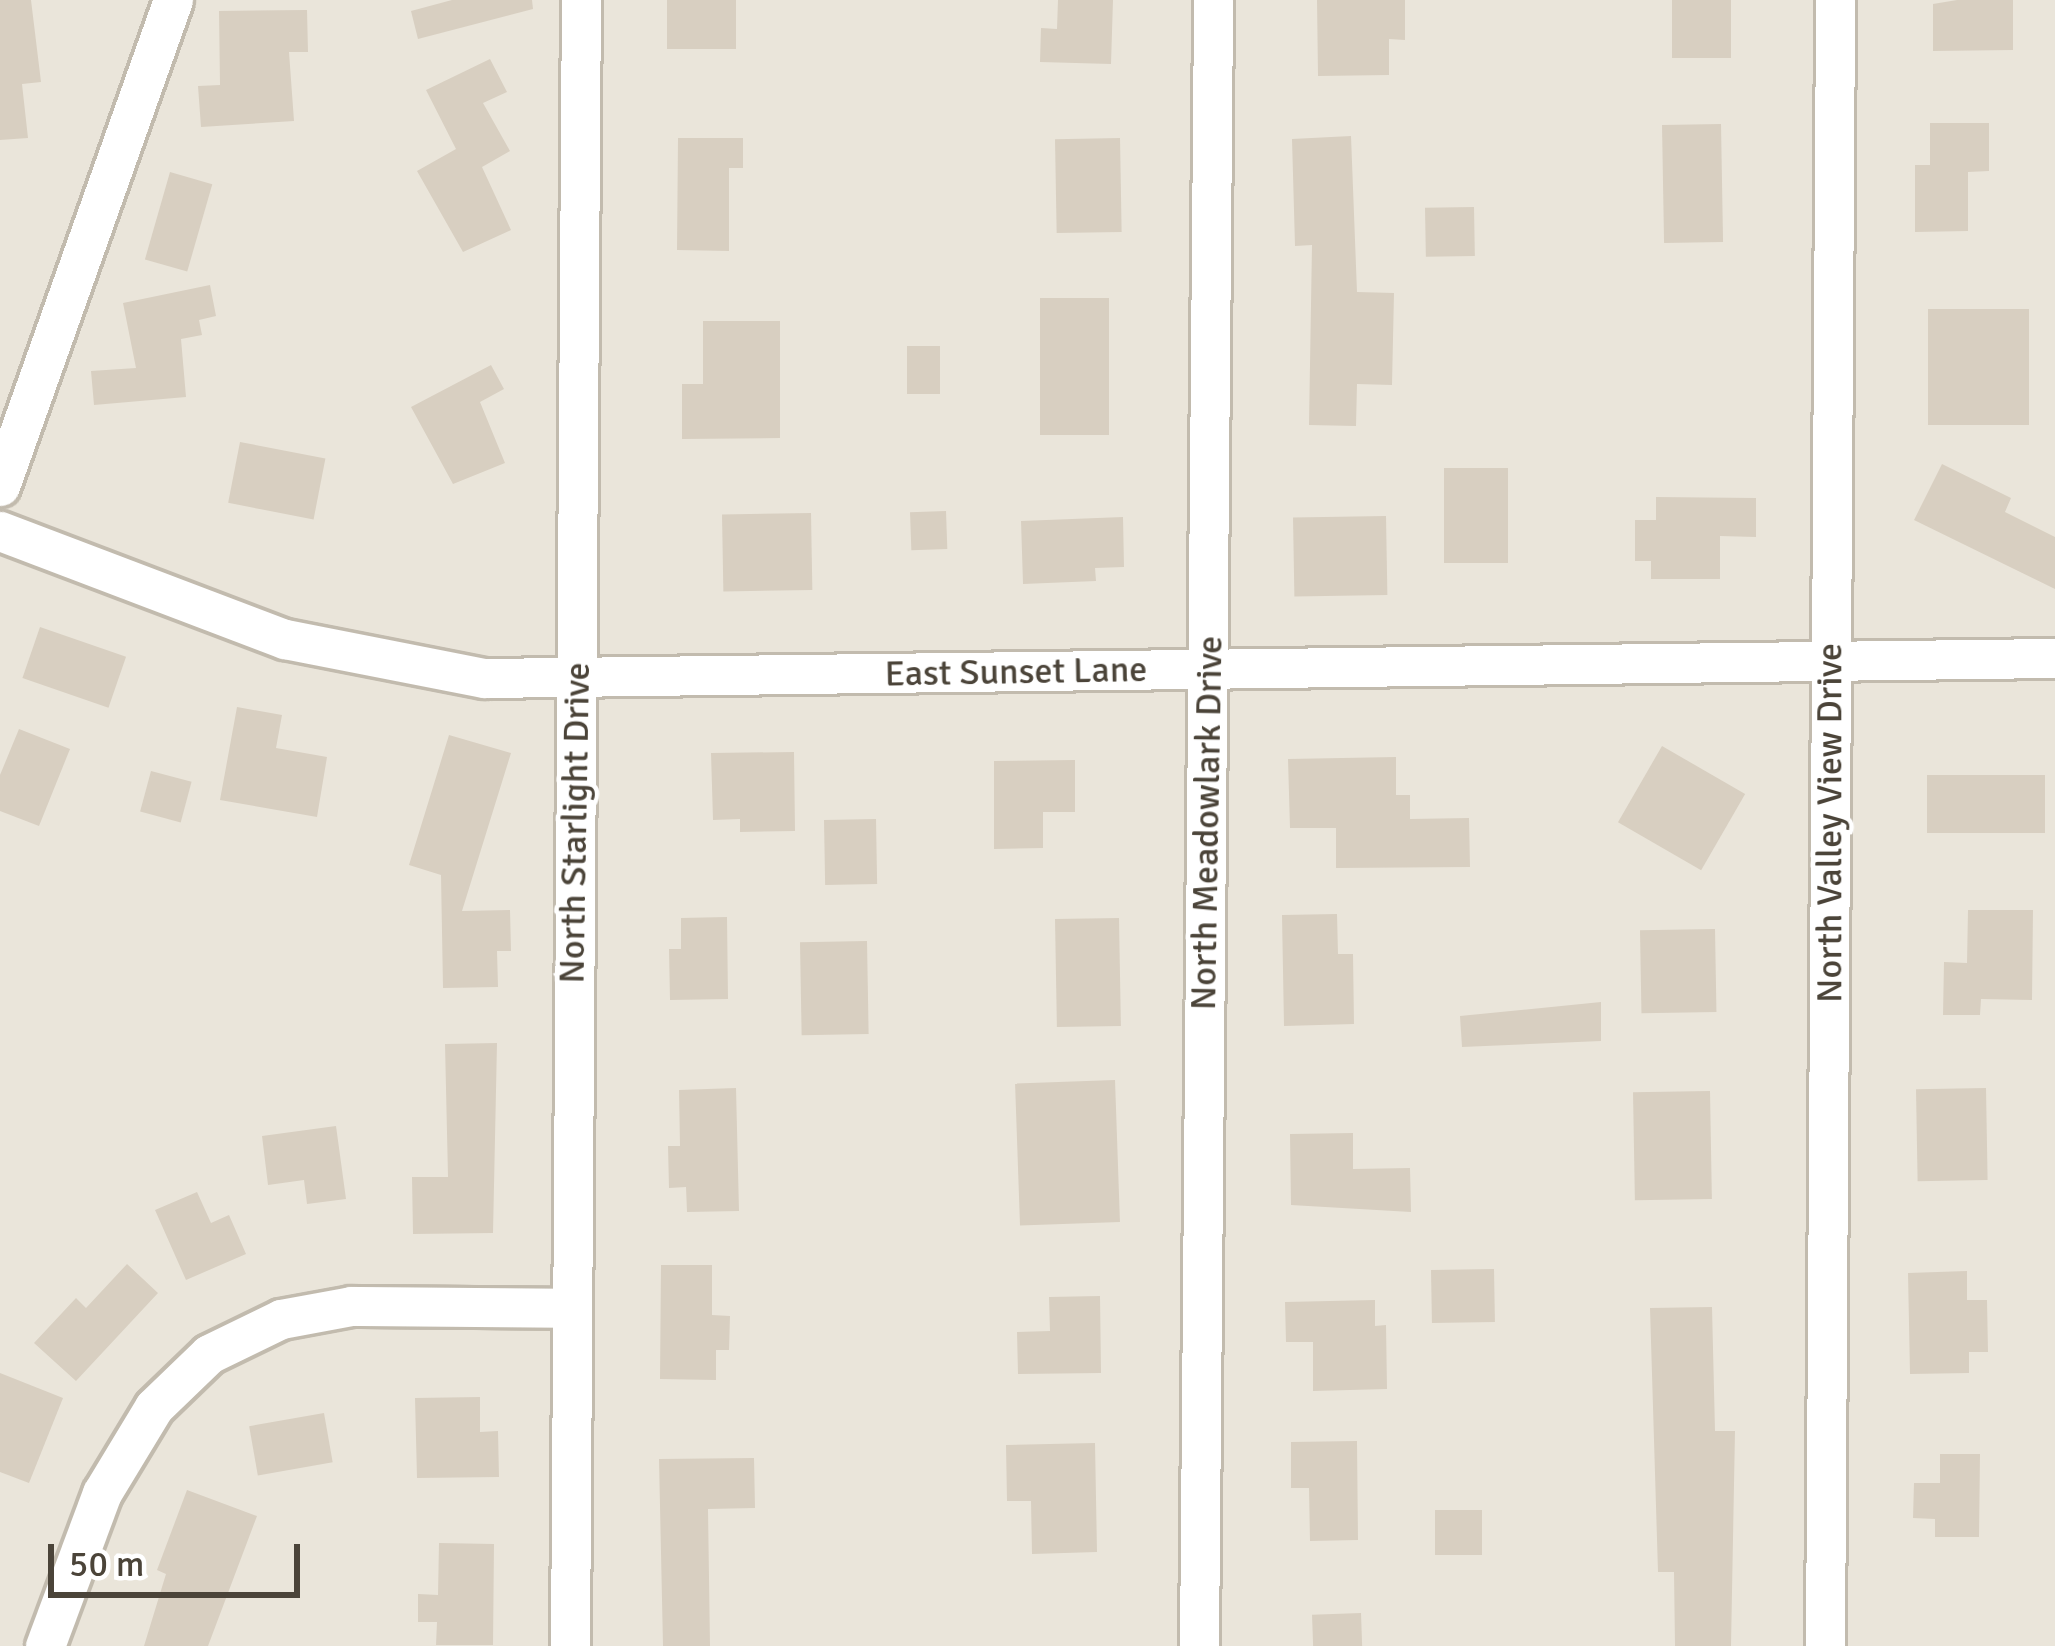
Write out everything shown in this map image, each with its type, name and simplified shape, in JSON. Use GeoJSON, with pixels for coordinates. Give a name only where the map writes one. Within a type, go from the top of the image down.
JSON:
{"type":"FeatureCollection","features":[{"type":"Feature","properties":{"kind":"street"},"geometry":{"type":"LineString","coordinates":[[0,486],[173,0]]}},
{"type":"Feature","properties":{"kind":"street","name":"North Starlight Drive"},"geometry":{"type":"LineString","coordinates":[[570,1646],[581,0]]}},
{"type":"Feature","properties":{"kind":"street","name":"North Meadowlark Drive"},"geometry":{"type":"LineString","coordinates":[[1199,1646],[1213,0]]}},
{"type":"Feature","properties":{"kind":"street","name":"North Valley View Drive"},"geometry":{"type":"LineString","coordinates":[[1826,1646],[1835,0]]}},
{"type":"Feature","properties":{"kind":"street","name":"East Sunset Lane"},"geometry":{"type":"LineString","coordinates":[[0,531],[285,639],[484,679],[2055,658]]}},
{"type":"Feature","properties":{"kind":"street"},"geometry":{"type":"LineString","coordinates":[[45,1646],[102,1493],[154,1407],[209,1354],[280,1319],[351,1306],[571,1308]]}},
{"type":"Feature","properties":{"kind":"shaded area"},"geometry":{"type":"Polygon","coordinates":[[[0,0],[2055,0],[2055,1646],[0,1646],[0,0]]]}},
{"type":"Feature","properties":{"kind":"building"},"geometry":{"type":"Polygon","coordinates":[[[0,0],[31,0],[41,82],[22,84],[28,138],[0,140],[0,0]]]}},
{"type":"Feature","properties":{"kind":"building"},"geometry":{"type":"Polygon","coordinates":[[[452,0],[532,0],[533,9],[418,39],[411,11],[452,0]]]}},
{"type":"Feature","properties":{"kind":"building"},"geometry":{"type":"Polygon","coordinates":[[[667,0],[736,0],[736,49],[667,49],[667,0]]]}},
{"type":"Feature","properties":{"kind":"building"},"geometry":{"type":"Polygon","coordinates":[[[1058,0],[1113,0],[1111,64],[1040,62],[1041,28],[1057,29],[1058,0]]]}},
{"type":"Feature","properties":{"kind":"building"},"geometry":{"type":"Polygon","coordinates":[[[1317,0],[1405,0],[1405,40],[1389,39],[1389,75],[1318,76],[1317,0]]]}},
{"type":"Feature","properties":{"kind":"building"},"geometry":{"type":"Polygon","coordinates":[[[1672,0],[1731,0],[1731,58],[1672,58],[1672,0]]]}},
{"type":"Feature","properties":{"kind":"building"},"geometry":{"type":"Polygon","coordinates":[[[2013,0],[2013,50],[1933,51],[1933,4],[2013,0]]]}},
{"type":"Feature","properties":{"kind":"building"},"geometry":{"type":"Polygon","coordinates":[[[307,10],[308,52],[289,52],[294,121],[201,127],[198,86],[220,85],[219,11],[307,10]]]}},
{"type":"Feature","properties":{"kind":"building"},"geometry":{"type":"Polygon","coordinates":[[[490,59],[507,92],[483,103],[510,151],[482,167],[511,230],[463,252],[417,171],[456,149],[426,90],[490,59]]]}},
{"type":"Feature","properties":{"kind":"building"},"geometry":{"type":"Polygon","coordinates":[[[1930,123],[1989,123],[1989,171],[1968,172],[1968,231],[1915,232],[1915,165],[1930,165],[1930,123]]]}},
{"type":"Feature","properties":{"kind":"building"},"geometry":{"type":"Polygon","coordinates":[[[1721,124],[1723,242],[1664,243],[1662,125],[1721,124]]]}},
{"type":"Feature","properties":{"kind":"building"},"geometry":{"type":"Polygon","coordinates":[[[1351,136],[1357,292],[1394,293],[1392,385],[1357,384],[1356,426],[1309,425],[1312,245],[1295,246],[1292,139],[1351,136]]]}},
{"type":"Feature","properties":{"kind":"building"},"geometry":{"type":"Polygon","coordinates":[[[678,138],[743,138],[743,168],[729,168],[729,251],[677,250],[678,138]]]}},
{"type":"Feature","properties":{"kind":"building"},"geometry":{"type":"Polygon","coordinates":[[[1120,138],[1122,232],[1057,233],[1055,139],[1120,138]]]}},
{"type":"Feature","properties":{"kind":"building"},"geometry":{"type":"Polygon","coordinates":[[[170,172],[212,184],[187,272],[145,259],[170,172]]]}},
{"type":"Feature","properties":{"kind":"building"},"geometry":{"type":"Polygon","coordinates":[[[1474,207],[1475,256],[1426,257],[1425,208],[1474,207]]]}},
{"type":"Feature","properties":{"kind":"building"},"geometry":{"type":"Polygon","coordinates":[[[210,285],[216,316],[199,320],[202,335],[181,339],[186,397],[94,405],[91,371],[136,368],[123,303],[210,285]]]}},
{"type":"Feature","properties":{"kind":"building"},"geometry":{"type":"Polygon","coordinates":[[[1040,298],[1109,298],[1109,435],[1040,435],[1040,298]]]}},
{"type":"Feature","properties":{"kind":"building"},"geometry":{"type":"Polygon","coordinates":[[[1928,309],[2029,309],[2029,425],[1928,425],[1928,309]]]}},
{"type":"Feature","properties":{"kind":"building"},"geometry":{"type":"Polygon","coordinates":[[[703,321],[780,321],[780,438],[682,439],[682,384],[703,384],[703,321]]]}},
{"type":"Feature","properties":{"kind":"building"},"geometry":{"type":"Polygon","coordinates":[[[907,346],[940,346],[940,394],[907,394],[907,346]]]}},
{"type":"Feature","properties":{"kind":"building"},"geometry":{"type":"Polygon","coordinates":[[[491,365],[504,389],[480,402],[505,463],[453,484],[411,407],[491,365]]]}},
{"type":"Feature","properties":{"kind":"building"},"geometry":{"type":"Polygon","coordinates":[[[240,442],[325,459],[314,519],[228,503],[240,442]]]}},
{"type":"Feature","properties":{"kind":"building"},"geometry":{"type":"Polygon","coordinates":[[[1942,464],[2011,498],[2005,512],[2055,537],[2055,589],[1914,520],[1942,464]]]}},
{"type":"Feature","properties":{"kind":"building"},"geometry":{"type":"Polygon","coordinates":[[[1444,468],[1508,468],[1508,563],[1444,563],[1444,468]]]}},
{"type":"Feature","properties":{"kind":"building"},"geometry":{"type":"Polygon","coordinates":[[[1656,497],[1756,498],[1756,537],[1720,536],[1720,579],[1651,579],[1651,561],[1635,561],[1635,520],[1656,520],[1656,497]]]}},
{"type":"Feature","properties":{"kind":"building"},"geometry":{"type":"Polygon","coordinates":[[[946,511],[947,549],[911,550],[910,512],[946,511]]]}},
{"type":"Feature","properties":{"kind":"building"},"geometry":{"type":"Polygon","coordinates":[[[811,513],[812,590],[723,592],[722,515],[811,513]]]}},
{"type":"Feature","properties":{"kind":"building"},"geometry":{"type":"Polygon","coordinates":[[[1386,516],[1387,595],[1294,597],[1293,518],[1386,516]]]}},
{"type":"Feature","properties":{"kind":"building"},"geometry":{"type":"Polygon","coordinates":[[[1123,517],[1124,567],[1095,568],[1096,581],[1023,584],[1021,521],[1123,517]]]}},
{"type":"Feature","properties":{"kind":"building"},"geometry":{"type":"Polygon","coordinates":[[[40,627],[126,657],[108,708],[22,678],[40,627]]]}},
{"type":"Feature","properties":{"kind":"building"},"geometry":{"type":"Polygon","coordinates":[[[237,707],[282,715],[276,748],[327,757],[317,817],[220,800],[237,707]]]}},
{"type":"Feature","properties":{"kind":"building"},"geometry":{"type":"Polygon","coordinates":[[[19,729],[70,749],[39,826],[0,811],[0,775],[19,729]]]}},
{"type":"Feature","properties":{"kind":"building"},"geometry":{"type":"Polygon","coordinates":[[[449,735],[511,753],[462,911],[510,910],[511,951],[497,951],[498,987],[443,988],[441,875],[409,865],[449,735]]]}},
{"type":"Feature","properties":{"kind":"building"},"geometry":{"type":"Polygon","coordinates":[[[1662,746],[1745,794],[1701,870],[1618,822],[1662,746]]]}},
{"type":"Feature","properties":{"kind":"building"},"geometry":{"type":"Polygon","coordinates":[[[794,752],[795,831],[740,832],[740,819],[713,820],[711,753],[794,752]]]}},
{"type":"Feature","properties":{"kind":"building"},"geometry":{"type":"Polygon","coordinates":[[[1396,757],[1396,795],[1410,795],[1410,819],[1469,818],[1470,867],[1336,868],[1336,828],[1290,828],[1288,759],[1396,757]]]}},
{"type":"Feature","properties":{"kind":"building"},"geometry":{"type":"Polygon","coordinates":[[[1075,760],[1075,812],[1043,812],[1043,848],[994,849],[994,761],[1075,760]]]}},
{"type":"Feature","properties":{"kind":"building"},"geometry":{"type":"Polygon","coordinates":[[[151,771],[192,782],[181,822],[140,812],[151,771]]]}},
{"type":"Feature","properties":{"kind":"building"},"geometry":{"type":"Polygon","coordinates":[[[1927,775],[2045,775],[2045,833],[1927,833],[1927,775]]]}},
{"type":"Feature","properties":{"kind":"building"},"geometry":{"type":"Polygon","coordinates":[[[876,819],[877,884],[825,885],[824,820],[876,819]]]}},
{"type":"Feature","properties":{"kind":"building"},"geometry":{"type":"Polygon","coordinates":[[[1968,910],[2033,910],[2032,1000],[1981,999],[1980,1015],[1943,1015],[1944,962],[1967,963],[1968,910]]]}},
{"type":"Feature","properties":{"kind":"building"},"geometry":{"type":"Polygon","coordinates":[[[1337,914],[1338,954],[1353,954],[1354,1024],[1284,1026],[1282,915],[1337,914]]]}},
{"type":"Feature","properties":{"kind":"building"},"geometry":{"type":"Polygon","coordinates":[[[727,917],[728,999],[670,1000],[669,949],[681,949],[681,918],[727,917]]]}},
{"type":"Feature","properties":{"kind":"building"},"geometry":{"type":"Polygon","coordinates":[[[1119,918],[1121,1026],[1057,1027],[1055,919],[1119,918]]]}},
{"type":"Feature","properties":{"kind":"building"},"geometry":{"type":"Polygon","coordinates":[[[1715,929],[1716,1012],[1641,1013],[1640,930],[1715,929]]]}},
{"type":"Feature","properties":{"kind":"building"},"geometry":{"type":"Polygon","coordinates":[[[867,941],[869,1034],[802,1035],[800,942],[867,941]]]}},
{"type":"Feature","properties":{"kind":"building"},"geometry":{"type":"Polygon","coordinates":[[[1601,1002],[1601,1041],[1462,1047],[1460,1016],[1601,1002]]]}},
{"type":"Feature","properties":{"kind":"building"},"geometry":{"type":"Polygon","coordinates":[[[497,1043],[493,1233],[413,1234],[412,1177],[448,1177],[445,1044],[497,1043]]]}},
{"type":"Feature","properties":{"kind":"building"},"geometry":{"type":"Polygon","coordinates":[[[1115,1080],[1120,1222],[1020,1225],[1015,1083],[1115,1080]]]}},
{"type":"Feature","properties":{"kind":"building"},"geometry":{"type":"Polygon","coordinates":[[[736,1088],[739,1211],[687,1212],[686,1187],[669,1188],[668,1146],[680,1146],[679,1090],[736,1088]]]}},
{"type":"Feature","properties":{"kind":"building"},"geometry":{"type":"Polygon","coordinates":[[[1986,1088],[1988,1180],[1918,1181],[1916,1089],[1986,1088]]]}},
{"type":"Feature","properties":{"kind":"building"},"geometry":{"type":"Polygon","coordinates":[[[1710,1091],[1712,1199],[1635,1200],[1633,1092],[1710,1091]]]}},
{"type":"Feature","properties":{"kind":"building"},"geometry":{"type":"Polygon","coordinates":[[[336,1126],[346,1199],[307,1204],[304,1180],[268,1185],[262,1136],[336,1126]]]}},
{"type":"Feature","properties":{"kind":"building"},"geometry":{"type":"Polygon","coordinates":[[[1353,1133],[1353,1169],[1410,1168],[1411,1212],[1291,1205],[1290,1134],[1353,1133]]]}},
{"type":"Feature","properties":{"kind":"building"},"geometry":{"type":"Polygon","coordinates":[[[197,1192],[211,1223],[229,1215],[246,1254],[186,1280],[155,1210],[197,1192]]]}},
{"type":"Feature","properties":{"kind":"building"},"geometry":{"type":"Polygon","coordinates":[[[127,1264],[158,1293],[76,1381],[34,1343],[76,1298],[86,1308],[127,1264]]]}},
{"type":"Feature","properties":{"kind":"building"},"geometry":{"type":"Polygon","coordinates":[[[661,1265],[712,1265],[712,1315],[730,1316],[729,1350],[716,1350],[716,1380],[660,1379],[661,1265]]]}},
{"type":"Feature","properties":{"kind":"building"},"geometry":{"type":"Polygon","coordinates":[[[1494,1269],[1495,1322],[1432,1323],[1431,1270],[1494,1269]]]}},
{"type":"Feature","properties":{"kind":"building"},"geometry":{"type":"Polygon","coordinates":[[[1967,1271],[1967,1300],[1987,1300],[1988,1352],[1969,1352],[1969,1373],[1910,1374],[1908,1273],[1967,1271]]]}},
{"type":"Feature","properties":{"kind":"building"},"geometry":{"type":"Polygon","coordinates":[[[1100,1296],[1101,1373],[1018,1374],[1017,1332],[1050,1331],[1049,1297],[1100,1296]]]}},
{"type":"Feature","properties":{"kind":"building"},"geometry":{"type":"Polygon","coordinates":[[[1375,1300],[1375,1326],[1386,1325],[1387,1389],[1313,1391],[1313,1342],[1286,1342],[1285,1302],[1375,1300]]]}},
{"type":"Feature","properties":{"kind":"building"},"geometry":{"type":"Polygon","coordinates":[[[1712,1307],[1715,1431],[1735,1431],[1731,1646],[1675,1646],[1674,1572],[1658,1572],[1650,1308],[1712,1307]]]}},
{"type":"Feature","properties":{"kind":"building"},"geometry":{"type":"Polygon","coordinates":[[[0,1373],[63,1398],[29,1483],[0,1472],[0,1373]]]}},
{"type":"Feature","properties":{"kind":"building"},"geometry":{"type":"Polygon","coordinates":[[[480,1397],[480,1432],[498,1431],[499,1477],[417,1478],[415,1398],[480,1397]]]}},
{"type":"Feature","properties":{"kind":"building"},"geometry":{"type":"Polygon","coordinates":[[[324,1413],[333,1462],[258,1475],[249,1426],[324,1413]]]}},
{"type":"Feature","properties":{"kind":"building"},"geometry":{"type":"Polygon","coordinates":[[[1357,1441],[1358,1540],[1310,1541],[1309,1488],[1291,1488],[1291,1442],[1357,1441]]]}},
{"type":"Feature","properties":{"kind":"building"},"geometry":{"type":"Polygon","coordinates":[[[1095,1443],[1097,1552],[1032,1554],[1031,1501],[1007,1501],[1006,1445],[1095,1443]]]}},
{"type":"Feature","properties":{"kind":"building"},"geometry":{"type":"Polygon","coordinates":[[[1940,1454],[1980,1454],[1979,1537],[1935,1537],[1935,1519],[1913,1518],[1914,1483],[1940,1483],[1940,1454]]]}},
{"type":"Feature","properties":{"kind":"building"},"geometry":{"type":"Polygon","coordinates":[[[754,1458],[755,1508],[708,1509],[710,1646],[663,1646],[659,1459],[754,1458]]]}},
{"type":"Feature","properties":{"kind":"building"},"geometry":{"type":"Polygon","coordinates":[[[187,1490],[257,1516],[208,1646],[144,1646],[166,1574],[157,1570],[187,1490]]]}},
{"type":"Feature","properties":{"kind":"building"},"geometry":{"type":"Polygon","coordinates":[[[1435,1510],[1482,1510],[1482,1555],[1435,1555],[1435,1510]]]}},
{"type":"Feature","properties":{"kind":"building"},"geometry":{"type":"Polygon","coordinates":[[[439,1543],[494,1544],[493,1645],[436,1645],[437,1622],[418,1622],[418,1594],[438,1595],[439,1543]]]}},
{"type":"Feature","properties":{"kind":"building"},"geometry":{"type":"Polygon","coordinates":[[[1361,1613],[1362,1646],[1313,1646],[1312,1615],[1361,1613]]]}}]}
